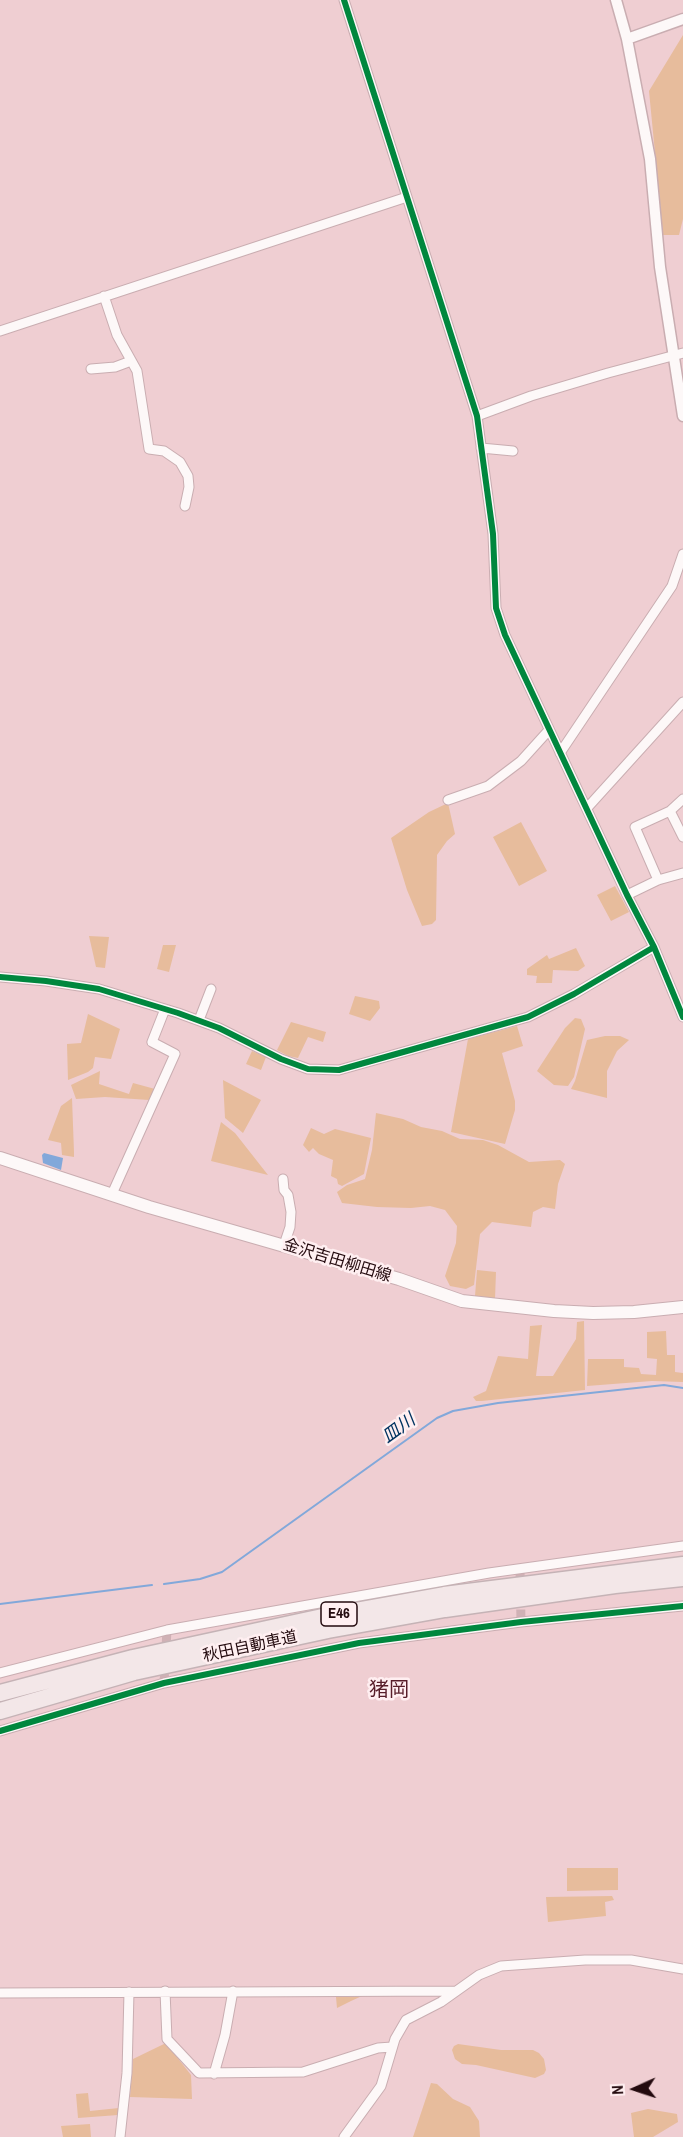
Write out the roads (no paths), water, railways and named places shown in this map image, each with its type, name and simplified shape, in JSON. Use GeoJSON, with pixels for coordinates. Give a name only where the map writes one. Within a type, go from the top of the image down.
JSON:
{"type":"FeatureCollection","features":[{"type":"Feature","properties":{"kind":"highway","name":"秋田自動車道"},"geometry":{"type":"LineString","coordinates":[[0,1693],[133,1658],[327,1616],[444,1595],[683,1566]]}},
{"type":"Feature","properties":{"kind":"highway","name":"秋田自動車道"},"geometry":{"type":"LineString","coordinates":[[0,1711],[134,1672],[328,1630],[445,1609],[615,1585],[683,1578]]}},
{"type":"Feature","properties":{"kind":"main road","name":"金沢吉田柳田線"},"geometry":{"type":"LineString","coordinates":[[0,1158],[112,1194],[399,1279],[462,1301],[593,1313],[683,1307]]}},
{"type":"Feature","properties":{"kind":"street"},"geometry":{"type":"LineString","coordinates":[[344,0],[477,416],[493,534],[496,608],[505,635],[627,895],[654,947],[683,1017]]}},
{"type":"Feature","properties":{"kind":"street"},"geometry":{"type":"LineString","coordinates":[[616,0],[627,39],[650,159],[660,267],[678,355],[683,416]]}},
{"type":"Feature","properties":{"kind":"street"},"geometry":{"type":"LineString","coordinates":[[627,39],[683,19]]}},
{"type":"Feature","properties":{"kind":"street"},"geometry":{"type":"LineString","coordinates":[[0,331],[406,197]]}},
{"type":"Feature","properties":{"kind":"street"},"geometry":{"type":"LineString","coordinates":[[104,296],[117,334],[137,370],[149,449],[164,451],[180,462],[188,476],[189,487],[185,506]]}},
{"type":"Feature","properties":{"kind":"street"},"geometry":{"type":"LineString","coordinates":[[477,416],[553,390],[678,355]]}},
{"type":"Feature","properties":{"kind":"street"},"geometry":{"type":"LineString","coordinates":[[91,369],[115,367],[131,361]]}},
{"type":"Feature","properties":{"kind":"street"},"geometry":{"type":"LineString","coordinates":[[481,448],[513,451]]}},
{"type":"Feature","properties":{"kind":"street"},"geometry":{"type":"LineString","coordinates":[[560,753],[672,586],[683,554]]}},
{"type":"Feature","properties":{"kind":"street"},"geometry":{"type":"LineString","coordinates":[[587,808],[683,702]]}},
{"type":"Feature","properties":{"kind":"street"},"geometry":{"type":"LineString","coordinates":[[448,800],[488,786],[521,761],[549,730]]}},
{"type":"Feature","properties":{"kind":"street"},"geometry":{"type":"LineString","coordinates":[[658,880],[635,827],[670,811],[683,800]]}},
{"type":"Feature","properties":{"kind":"street"},"geometry":{"type":"LineString","coordinates":[[670,811],[683,837]]}},
{"type":"Feature","properties":{"kind":"street"},"geometry":{"type":"LineString","coordinates":[[627,895],[658,880],[683,873]]}},
{"type":"Feature","properties":{"kind":"street"},"geometry":{"type":"LineString","coordinates":[[0,977],[99,989],[199,1020],[281,1059],[308,1069],[339,1070],[528,1017],[574,994],[654,947]]}},
{"type":"Feature","properties":{"kind":"street"},"geometry":{"type":"LineString","coordinates":[[199,1020],[211,989]]}},
{"type":"Feature","properties":{"kind":"street"},"geometry":{"type":"LineString","coordinates":[[112,1194],[175,1054],[152,1042],[165,1009]]}},
{"type":"Feature","properties":{"kind":"street"},"geometry":{"type":"LineString","coordinates":[[283,1179],[291,1212],[290,1227],[284,1245]]}},
{"type":"Feature","properties":{"kind":"street"},"geometry":{"type":"LineString","coordinates":[[0,1673],[190,1626],[489,1573],[683,1546]]}},
{"type":"Feature","properties":{"kind":"street"},"geometry":{"type":"LineString","coordinates":[[0,1731],[164,1683],[359,1643],[520,1622],[683,1606]]}},
{"type":"Feature","properties":{"kind":"street"},"geometry":{"type":"LineString","coordinates":[[344,2137],[381,2086],[392,2047],[406,2020],[441,2002],[478,1975],[501,1966],[585,1960],[631,1960],[683,1969]]}},
{"type":"Feature","properties":{"kind":"street"},"geometry":{"type":"LineString","coordinates":[[165,1991],[167,2039],[199,2073],[303,2072],[378,2048],[392,2047]]}},
{"type":"Feature","properties":{"kind":"street"},"geometry":{"type":"LineString","coordinates":[[214,2074],[225,2035],[233,1991]]}},
{"type":"Feature","properties":{"kind":"street"},"geometry":{"type":"LineString","coordinates":[[0,1993],[455,1991]]}},
{"type":"Feature","properties":{"kind":"street"},"geometry":{"type":"LineString","coordinates":[[120,2137],[127,2073],[129,1992]]}},
{"type":"Feature","properties":{"kind":"water"},"geometry":{"type":"Polygon","coordinates":[[[44,1153],[63,1158],[61,1170],[43,1163],[44,1153]]]}},
{"type":"Feature","properties":{"kind":"waterway","name":"皿川"},"geometry":{"type":"LineString","coordinates":[[164,1584],[200,1579],[222,1572],[437,1418],[453,1411],[498,1403],[664,1385],[683,1388]]}},
{"type":"Feature","properties":{"kind":"waterway","name":"皿川"},"geometry":{"type":"LineString","coordinates":[[0,1604],[152,1585]]}},
{"type":"Feature","properties":{"kind":"tunnel"},"geometry":{"type":"LineString","coordinates":[[520,1569],[521,1622]]}},
{"type":"Feature","properties":{"kind":"tunnel"},"geometry":{"type":"LineString","coordinates":[[164,1683],[167,1630]]}},
{"type":"Feature","properties":{"kind":"district","name":"猪岡"},"geometry":{"type":"Point","coordinates":[389,1691]}}]}
